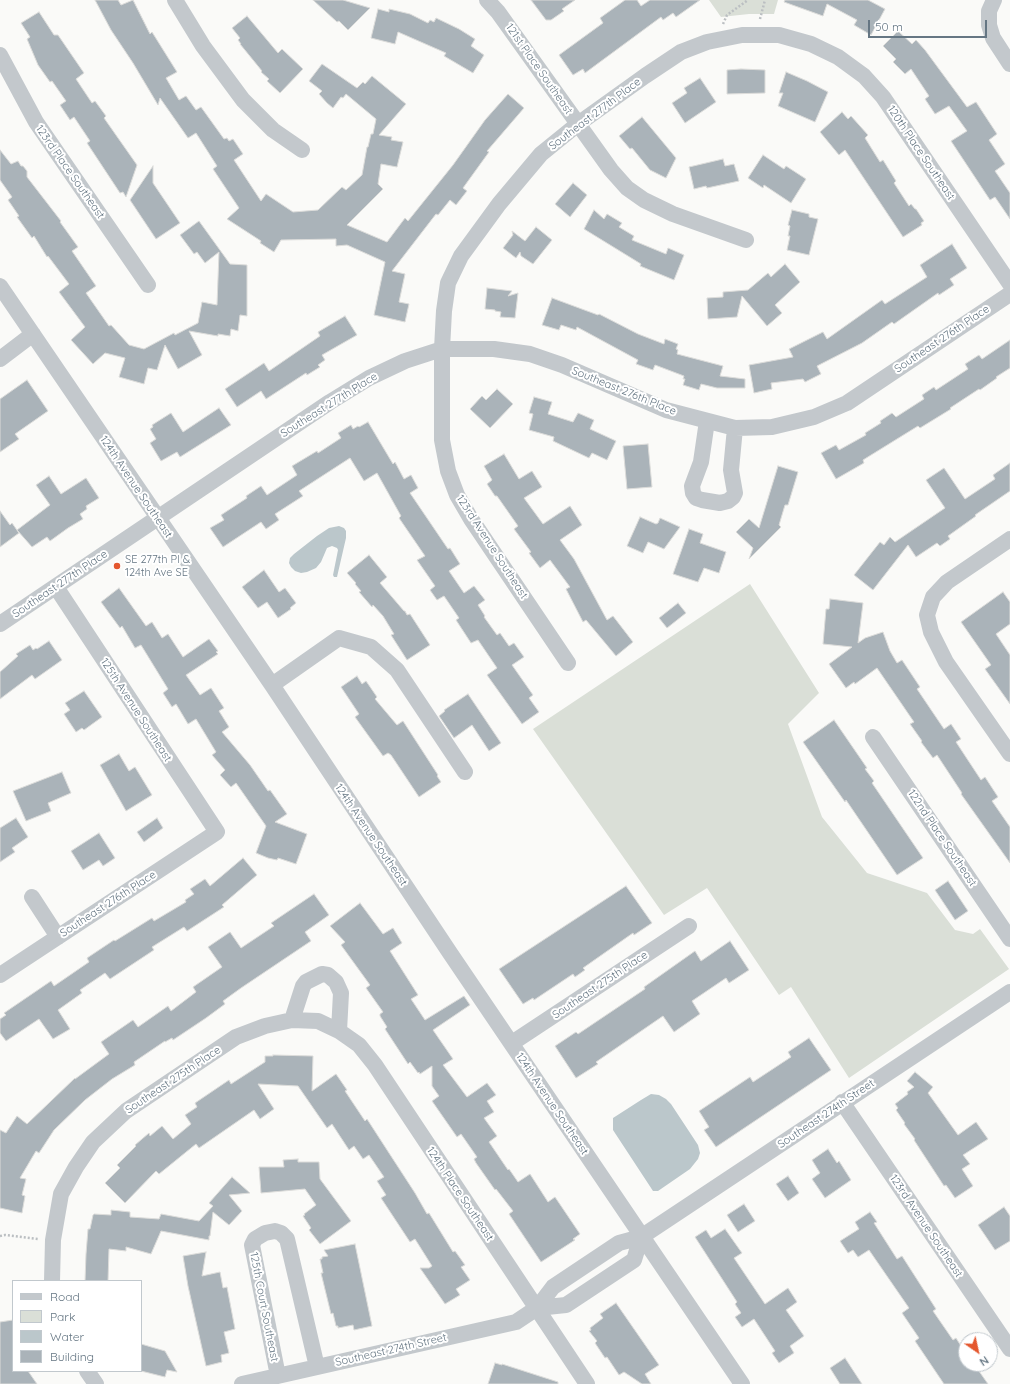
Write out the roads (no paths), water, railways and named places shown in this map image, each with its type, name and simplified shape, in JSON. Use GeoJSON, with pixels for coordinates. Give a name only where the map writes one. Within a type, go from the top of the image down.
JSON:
{"type":"FeatureCollection","features":[{"type":"Feature","properties":{"kind":"street"},"geometry":{"type":"LineString","coordinates":[[175,0],[203,46],[243,100],[273,130],[302,150]]}},
{"type":"Feature","properties":{"kind":"street","name":"121st Place Southeast"},"geometry":{"type":"LineString","coordinates":[[487,0],[498,12],[611,170],[627,188],[644,200],[673,214],[746,240]]}},
{"type":"Feature","properties":{"kind":"street"},"geometry":{"type":"LineString","coordinates":[[992,5],[989,25],[993,38],[1010,64]]}},
{"type":"Feature","properties":{"kind":"street","name":"Southeast 277th Place"},"geometry":{"type":"LineString","coordinates":[[0,624],[330,402],[369,378],[405,361],[442,349],[444,311],[448,283],[462,256],[499,204],[541,154],[578,124],[645,76],[681,52],[707,42],[742,35],[779,35],[811,44]]}},
{"type":"Feature","properties":{"kind":"street","name":"120th Place Southeast"},"geometry":{"type":"LineString","coordinates":[[811,44],[838,57],[864,76],[883,97],[1010,284]]}},
{"type":"Feature","properties":{"kind":"street","name":"123rd Place Southeast"},"geometry":{"type":"LineString","coordinates":[[0,55],[36,122],[148,285]]}},
{"type":"Feature","properties":{"kind":"street","name":"124th Avenue Southeast"},"geometry":{"type":"LineString","coordinates":[[0,286],[272,685],[446,947],[742,1384]]}},
{"type":"Feature","properties":{"kind":"street","name":"Southeast 276th Place"},"geometry":{"type":"LineString","coordinates":[[442,349],[494,349],[530,354],[562,365],[666,410],[735,428],[772,427],[814,417],[848,403],[1010,294]]}},
{"type":"Feature","properties":{"kind":"street"},"geometry":{"type":"LineString","coordinates":[[0,359],[33,334]]}},
{"type":"Feature","properties":{"kind":"street","name":"123rd Avenue Southeast"},"geometry":{"type":"LineString","coordinates":[[442,349],[442,440],[448,471],[457,495],[471,519],[568,663]]}},
{"type":"Feature","properties":{"kind":"street"},"geometry":{"type":"LineString","coordinates":[[707,421],[702,462],[692,486],[696,498],[702,500],[720,503],[733,497],[735,493],[731,470],[735,428]]}},
{"type":"Feature","properties":{"kind":"street"},"geometry":{"type":"LineString","coordinates":[[1010,539],[947,582],[933,597],[927,615],[931,632],[946,662],[1010,754]]}},
{"type":"Feature","properties":{"kind":"street","name":"125th Avenue Southeast"},"geometry":{"type":"LineString","coordinates":[[56,587],[217,832]]}},
{"type":"Feature","properties":{"kind":"street"},"geometry":{"type":"LineString","coordinates":[[272,685],[339,638],[371,647],[397,670],[465,772]]}},
{"type":"Feature","properties":{"kind":"street","name":"122nd Place Southeast"},"geometry":{"type":"LineString","coordinates":[[874,737],[1010,938]]}},
{"type":"Feature","properties":{"kind":"street","name":"Southeast 276th Place"},"geometry":{"type":"LineString","coordinates":[[0,975],[217,832]]}},
{"type":"Feature","properties":{"kind":"street"},"geometry":{"type":"LineString","coordinates":[[32,897],[58,937]]}},
{"type":"Feature","properties":{"kind":"street","name":"Southeast 275th Place"},"geometry":{"type":"LineString","coordinates":[[512,1043],[689,926]]}},
{"type":"Feature","properties":{"kind":"street"},"geometry":{"type":"LineString","coordinates":[[292,1020],[303,986],[306,982],[322,974],[328,975],[336,982],[341,993],[339,1031]]}},
{"type":"Feature","properties":{"kind":"street","name":"Southeast 274th Street"},"geometry":{"type":"LineString","coordinates":[[242,1384],[516,1322],[537,1308],[553,1287],[619,1243],[642,1237],[842,1102],[1010,992]]}},
{"type":"Feature","properties":{"kind":"street","name":"Southeast 275th Place"},"geometry":{"type":"LineString","coordinates":[[52,1280],[53,1240],[61,1194],[76,1167],[93,1142],[126,1111],[236,1037],[265,1026],[292,1020],[318,1022]]}},
{"type":"Feature","properties":{"kind":"street","name":"124th Place Southeast"},"geometry":{"type":"LineString","coordinates":[[318,1022],[339,1031],[359,1045],[375,1065],[587,1384]]}},
{"type":"Feature","properties":{"kind":"street","name":"123rd Avenue Southeast"},"geometry":{"type":"LineString","coordinates":[[842,1102],[1010,1349]]}},
{"type":"Feature","properties":{"kind":"street","name":"125th Court Southeast"},"geometry":{"type":"LineString","coordinates":[[278,1376],[252,1245],[255,1239],[265,1233],[275,1231],[281,1233],[287,1239],[317,1367]]}},
{"type":"Feature","properties":{"kind":"street","name":"Southeast 274th Street"},"geometry":{"type":"LineString","coordinates":[[537,1308],[566,1305],[634,1260],[642,1237]]}},
{"type":"Feature","properties":{"kind":"street"},"geometry":{"type":"LineString","coordinates":[[88,1372],[96,1384]]}},
{"type":"Feature","properties":{"kind":"water"},"geometry":{"type":"Polygon","coordinates":[[[339,526],[344,528],[346,531],[346,538],[337,577],[334,577],[333,575],[338,550],[332,546],[327,548],[321,562],[316,568],[301,573],[295,571],[291,567],[289,563],[290,558],[294,554],[329,528],[339,526]]]}},
{"type":"Feature","properties":{"kind":"water"},"geometry":{"type":"Polygon","coordinates":[[[651,1094],[659,1095],[671,1104],[698,1145],[700,1153],[698,1159],[690,1169],[658,1191],[653,1191],[613,1130],[613,1118],[651,1094]]]}},
{"type":"Feature","properties":{"kind":"place","name":"SE 277th Pl & 124th Ave SE"},"geometry":{"type":"Point","coordinates":[117,566]}}]}
